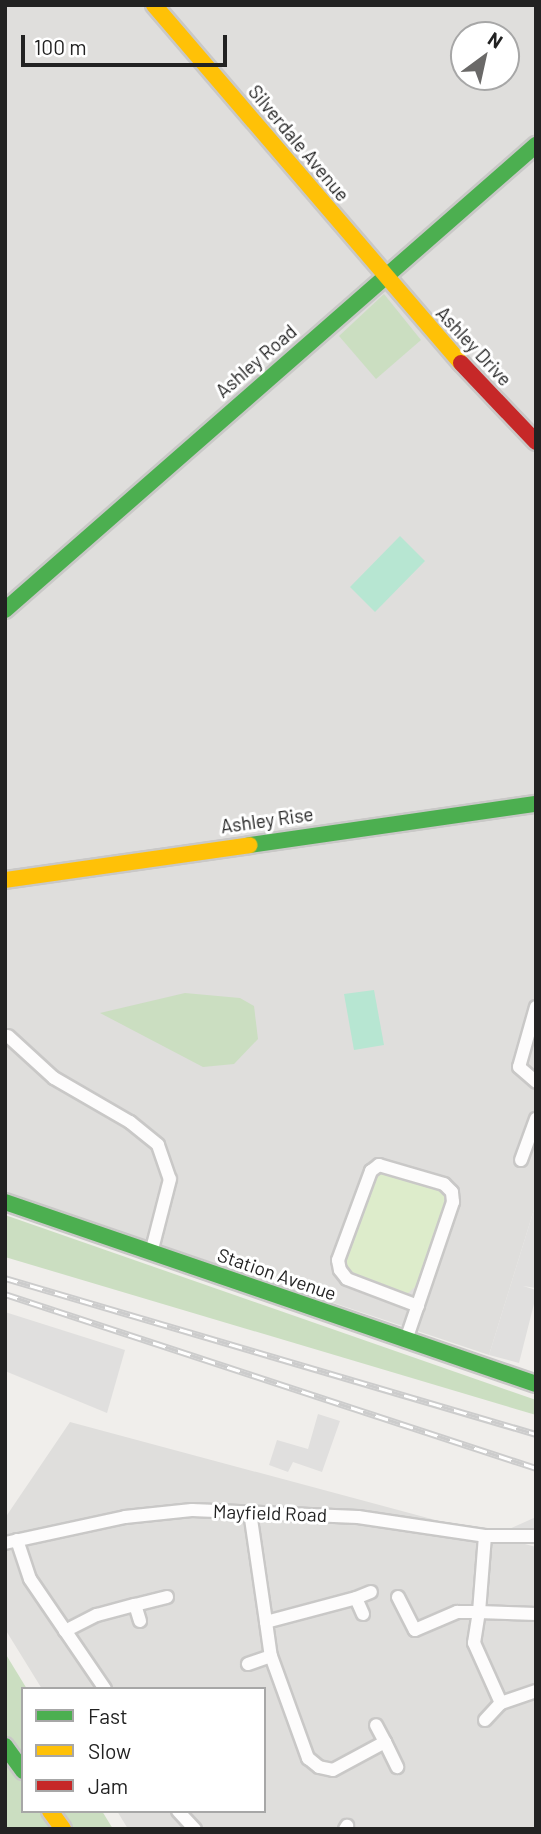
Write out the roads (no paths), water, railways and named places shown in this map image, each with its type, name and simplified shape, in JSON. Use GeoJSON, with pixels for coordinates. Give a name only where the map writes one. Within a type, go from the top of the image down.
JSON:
{"type":"FeatureCollection","features":[{"type":"Feature","properties":{"kind":"street","name":"Silverdale Avenue"},"geometry":{"type":"LineString","coordinates":[[155,5],[384,275]]}},
{"type":"Feature","properties":{"kind":"street","name":"Ashley Road"},"geometry":{"type":"LineString","coordinates":[[5,610],[384,275],[536,145]]}},
{"type":"Feature","properties":{"kind":"street","name":"Ashley Drive"},"geometry":{"type":"LineString","coordinates":[[384,275],[536,442]]}},
{"type":"Feature","properties":{"kind":"street","name":"Ashley Rise"},"geometry":{"type":"LineString","coordinates":[[5,880],[536,804]]}},
{"type":"Feature","properties":{"kind":"street"},"geometry":{"type":"LineString","coordinates":[[536,1007],[519,1067],[536,1082]]}},
{"type":"Feature","properties":{"kind":"street"},"geometry":{"type":"LineString","coordinates":[[8,1036],[54,1078],[130,1122],[159,1145],[170,1179],[151,1253]]}},
{"type":"Feature","properties":{"kind":"street"},"geometry":{"type":"LineString","coordinates":[[521,1160],[536,1119]]}},
{"type":"Feature","properties":{"kind":"street"},"geometry":{"type":"LineString","coordinates":[[406,1340],[418,1306],[452,1192],[444,1184],[379,1165],[366,1184],[338,1260],[340,1270],[347,1279],[418,1306]]}},
{"type":"Feature","properties":{"kind":"street","name":"Station Avenue"},"geometry":{"type":"LineString","coordinates":[[5,1202],[536,1384]]}},
{"type":"Feature","properties":{"kind":"street","name":"Mayfield Road"},"geometry":{"type":"LineString","coordinates":[[11,1541],[124,1517],[192,1510],[358,1517],[485,1535],[536,1536]]}},
{"type":"Feature","properties":{"kind":"street"},"geometry":{"type":"LineString","coordinates":[[250,1512],[271,1657],[308,1758],[319,1767],[333,1770],[385,1742]]}},
{"type":"Feature","properties":{"kind":"street"},"geometry":{"type":"LineString","coordinates":[[485,1535],[474,1643],[501,1703]]}},
{"type":"Feature","properties":{"kind":"street"},"geometry":{"type":"LineString","coordinates":[[11,1541],[30,1579],[104,1687]]}},
{"type":"Feature","properties":{"kind":"street"},"geometry":{"type":"LineString","coordinates":[[266,1622],[356,1598],[371,1591]]}},
{"type":"Feature","properties":{"kind":"street"},"geometry":{"type":"LineString","coordinates":[[398,1597],[415,1630],[457,1612],[536,1614]]}},
{"type":"Feature","properties":{"kind":"street"},"geometry":{"type":"LineString","coordinates":[[65,1631],[97,1615],[167,1598]]}},
{"type":"Feature","properties":{"kind":"street"},"geometry":{"type":"LineString","coordinates":[[356,1598],[363,1615]]}},
{"type":"Feature","properties":{"kind":"street"},"geometry":{"type":"LineString","coordinates":[[135,1605],[140,1621]]}},
{"type":"Feature","properties":{"kind":"street"},"geometry":{"type":"LineString","coordinates":[[248,1664],[271,1657]]}},
{"type":"Feature","properties":{"kind":"street"},"geometry":{"type":"LineString","coordinates":[[485,1720],[501,1703],[536,1691]]}},
{"type":"Feature","properties":{"kind":"street"},"geometry":{"type":"LineString","coordinates":[[376,1725],[397,1767]]}},
{"type":"Feature","properties":{"kind":"street"},"geometry":{"type":"LineString","coordinates":[[5,1746],[21,1768]]}},
{"type":"Feature","properties":{"kind":"street"},"geometry":{"type":"LineString","coordinates":[[51,1813],[63,1829]]}},
{"type":"Feature","properties":{"kind":"street"},"geometry":{"type":"LineString","coordinates":[[180,1813],[195,1829]]}},
{"type":"Feature","properties":{"kind":"railway"},"geometry":{"type":"LineString","coordinates":[[5,1278],[536,1434]]}},
{"type":"Feature","properties":{"kind":"railway"},"geometry":{"type":"LineString","coordinates":[[5,1294],[536,1468]]}}]}
